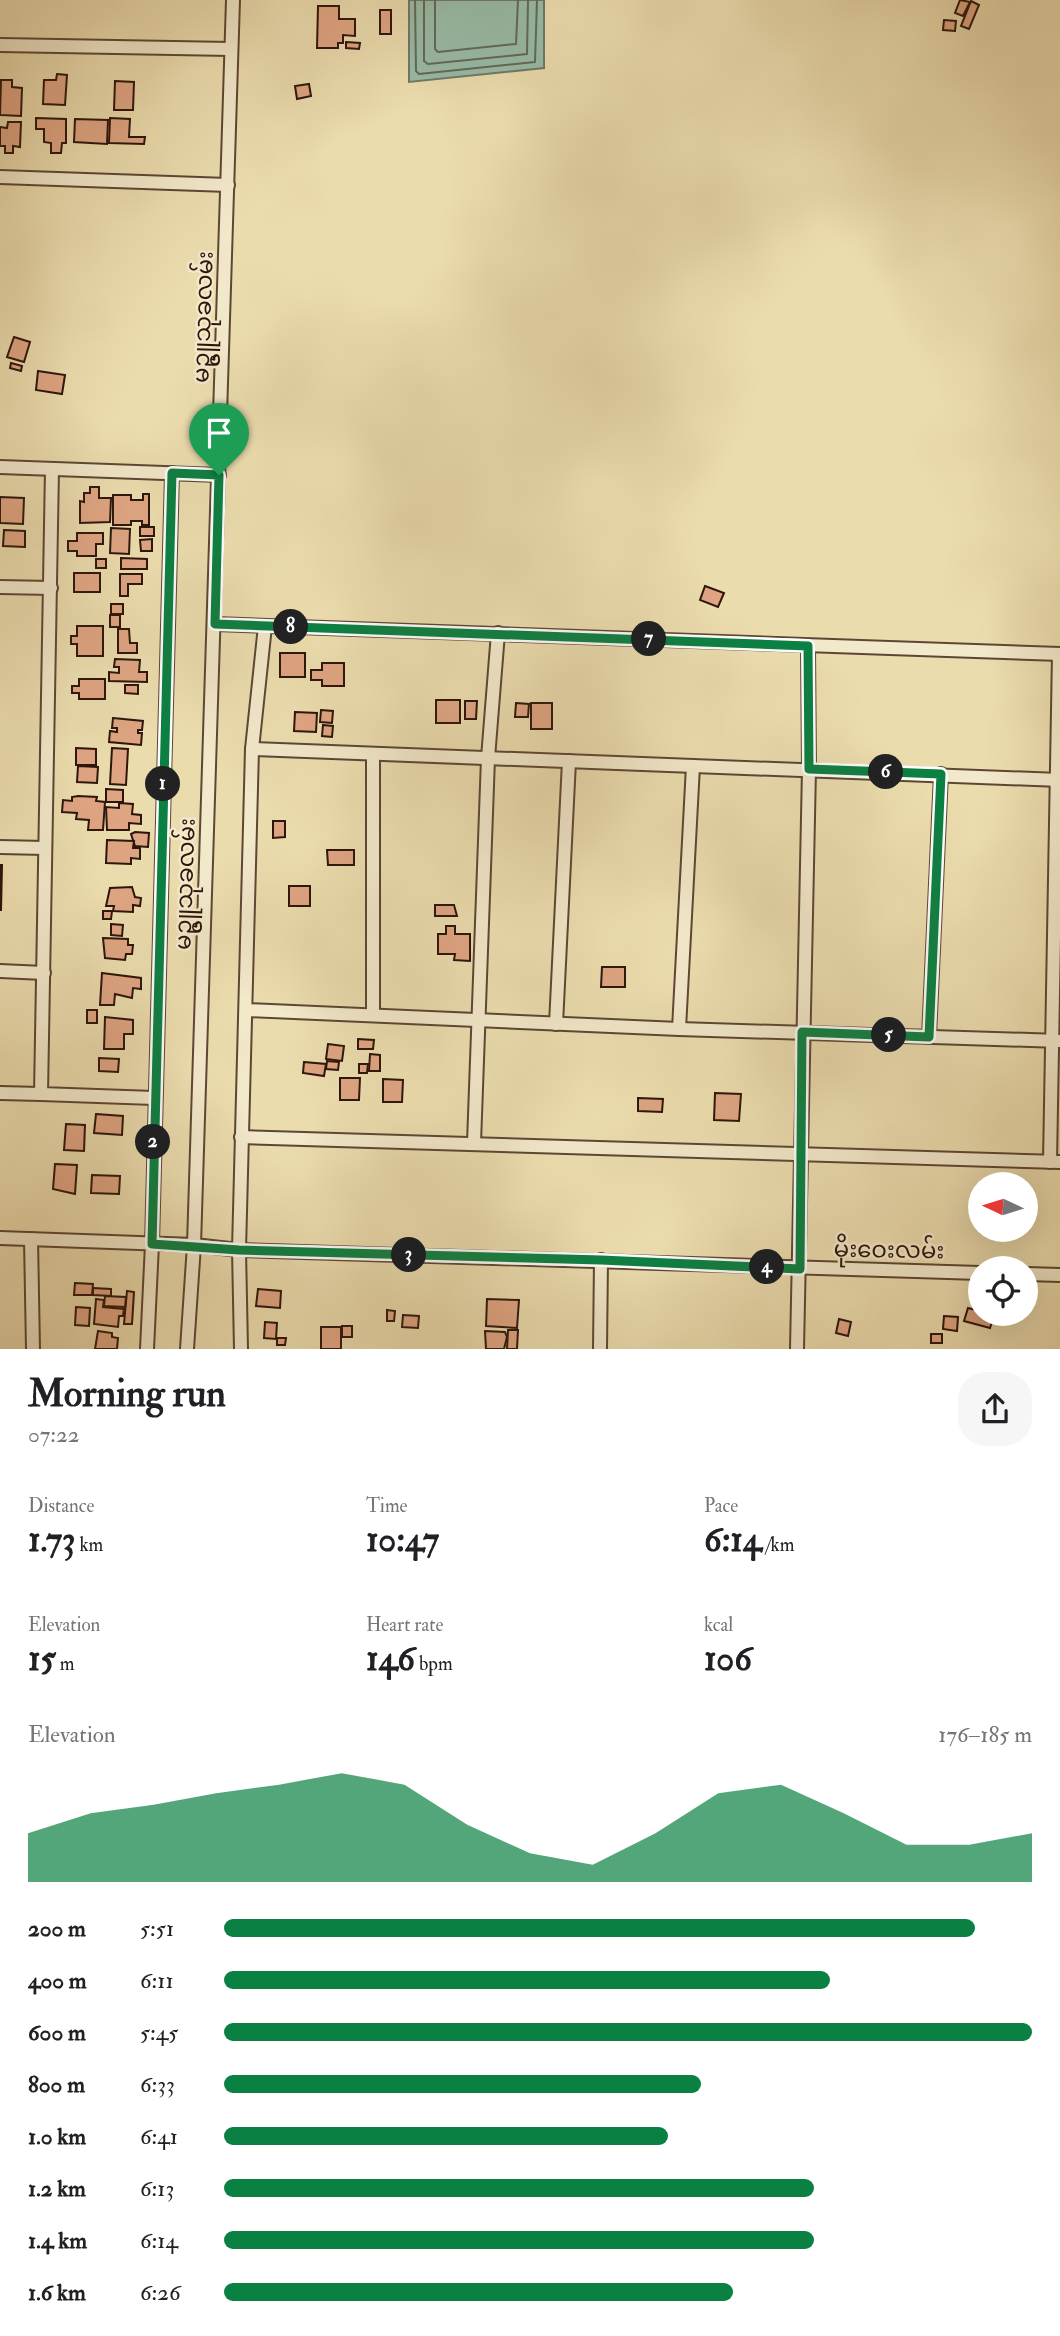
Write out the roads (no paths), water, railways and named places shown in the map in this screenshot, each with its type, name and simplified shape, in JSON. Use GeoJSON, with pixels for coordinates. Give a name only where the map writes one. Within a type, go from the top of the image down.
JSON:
{"type":"FeatureCollection","features":[{"type":"Feature","properties":{"kind":"street","name":"မဥ္ဇူသုခလမ်း"},"geometry":{"type":"LineString","coordinates":[[187,1349],[194,1245],[233,0]]}},
{"type":"Feature","properties":{"kind":"street"},"geometry":{"type":"LineString","coordinates":[[0,45],[231,50]]}},
{"type":"Feature","properties":{"kind":"street"},"geometry":{"type":"LineString","coordinates":[[0,177],[228,184]]}},
{"type":"Feature","properties":{"kind":"street"},"geometry":{"type":"LineString","coordinates":[[0,467],[219,475]]}},
{"type":"Feature","properties":{"kind":"street"},"geometry":{"type":"LineString","coordinates":[[41,1094],[52,469]]}},
{"type":"Feature","properties":{"kind":"street"},"geometry":{"type":"LineString","coordinates":[[147,1349],[172,473]]}},
{"type":"Feature","properties":{"kind":"street"},"geometry":{"type":"LineString","coordinates":[[0,587],[51,588]]}},
{"type":"Feature","properties":{"kind":"street"},"geometry":{"type":"LineString","coordinates":[[215,624],[1060,654],[1055,1162],[241,1137]]}},
{"type":"Feature","properties":{"kind":"street"},"geometry":{"type":"LineString","coordinates":[[241,1349],[241,1137],[247,1010],[252,749],[265,626]]}},
{"type":"Feature","properties":{"kind":"street"},"geometry":{"type":"LineString","coordinates":[[474,1143],[488,758],[498,633]]}},
{"type":"Feature","properties":{"kind":"street"},"geometry":{"type":"LineString","coordinates":[[797,1349],[803,1153],[802,1032],[809,769],[808,646]]}},
{"type":"Feature","properties":{"kind":"street"},"geometry":{"type":"LineString","coordinates":[[252,749],[1059,780]]}},
{"type":"Feature","properties":{"kind":"street"},"geometry":{"type":"LineString","coordinates":[[373,754],[373,1013]]}},
{"type":"Feature","properties":{"kind":"street"},"geometry":{"type":"LineString","coordinates":[[556,1024],[569,761]]}},
{"type":"Feature","properties":{"kind":"street"},"geometry":{"type":"LineString","coordinates":[[679,1029],[694,766]]}},
{"type":"Feature","properties":{"kind":"street"},"geometry":{"type":"LineString","coordinates":[[929,1037],[941,774]]}},
{"type":"Feature","properties":{"kind":"street"},"geometry":{"type":"LineString","coordinates":[[0,847],[45,848]]}},
{"type":"Feature","properties":{"kind":"street"},"geometry":{"type":"LineString","coordinates":[[0,971],[44,973]]}},
{"type":"Feature","properties":{"kind":"street"},"geometry":{"type":"LineString","coordinates":[[247,1010],[373,1013],[679,1029],[1056,1041]]}},
{"type":"Feature","properties":{"kind":"street"},"geometry":{"type":"LineString","coordinates":[[0,1093],[154,1098]]}},
{"type":"Feature","properties":{"kind":"street","name":"မိုးဝေးလမ်း"},"geometry":{"type":"LineString","coordinates":[[0,1238],[194,1245],[239,1250],[968,1273]]}},
{"type":"Feature","properties":{"kind":"street"},"geometry":{"type":"LineString","coordinates":[[31,1239],[33,1349]]}},
{"type":"Feature","properties":{"kind":"street"},"geometry":{"type":"LineString","coordinates":[[600,1349],[601,1260]]}},
{"type":"Feature","properties":{"kind":"street"},"geometry":{"type":"LineString","coordinates":[[1038,1274],[1060,1275]]}},
{"type":"Feature","properties":{"kind":"water"},"geometry":{"type":"Polygon","coordinates":[[[409,0],[544,0],[544,68],[409,82],[409,0]]]}}]}
